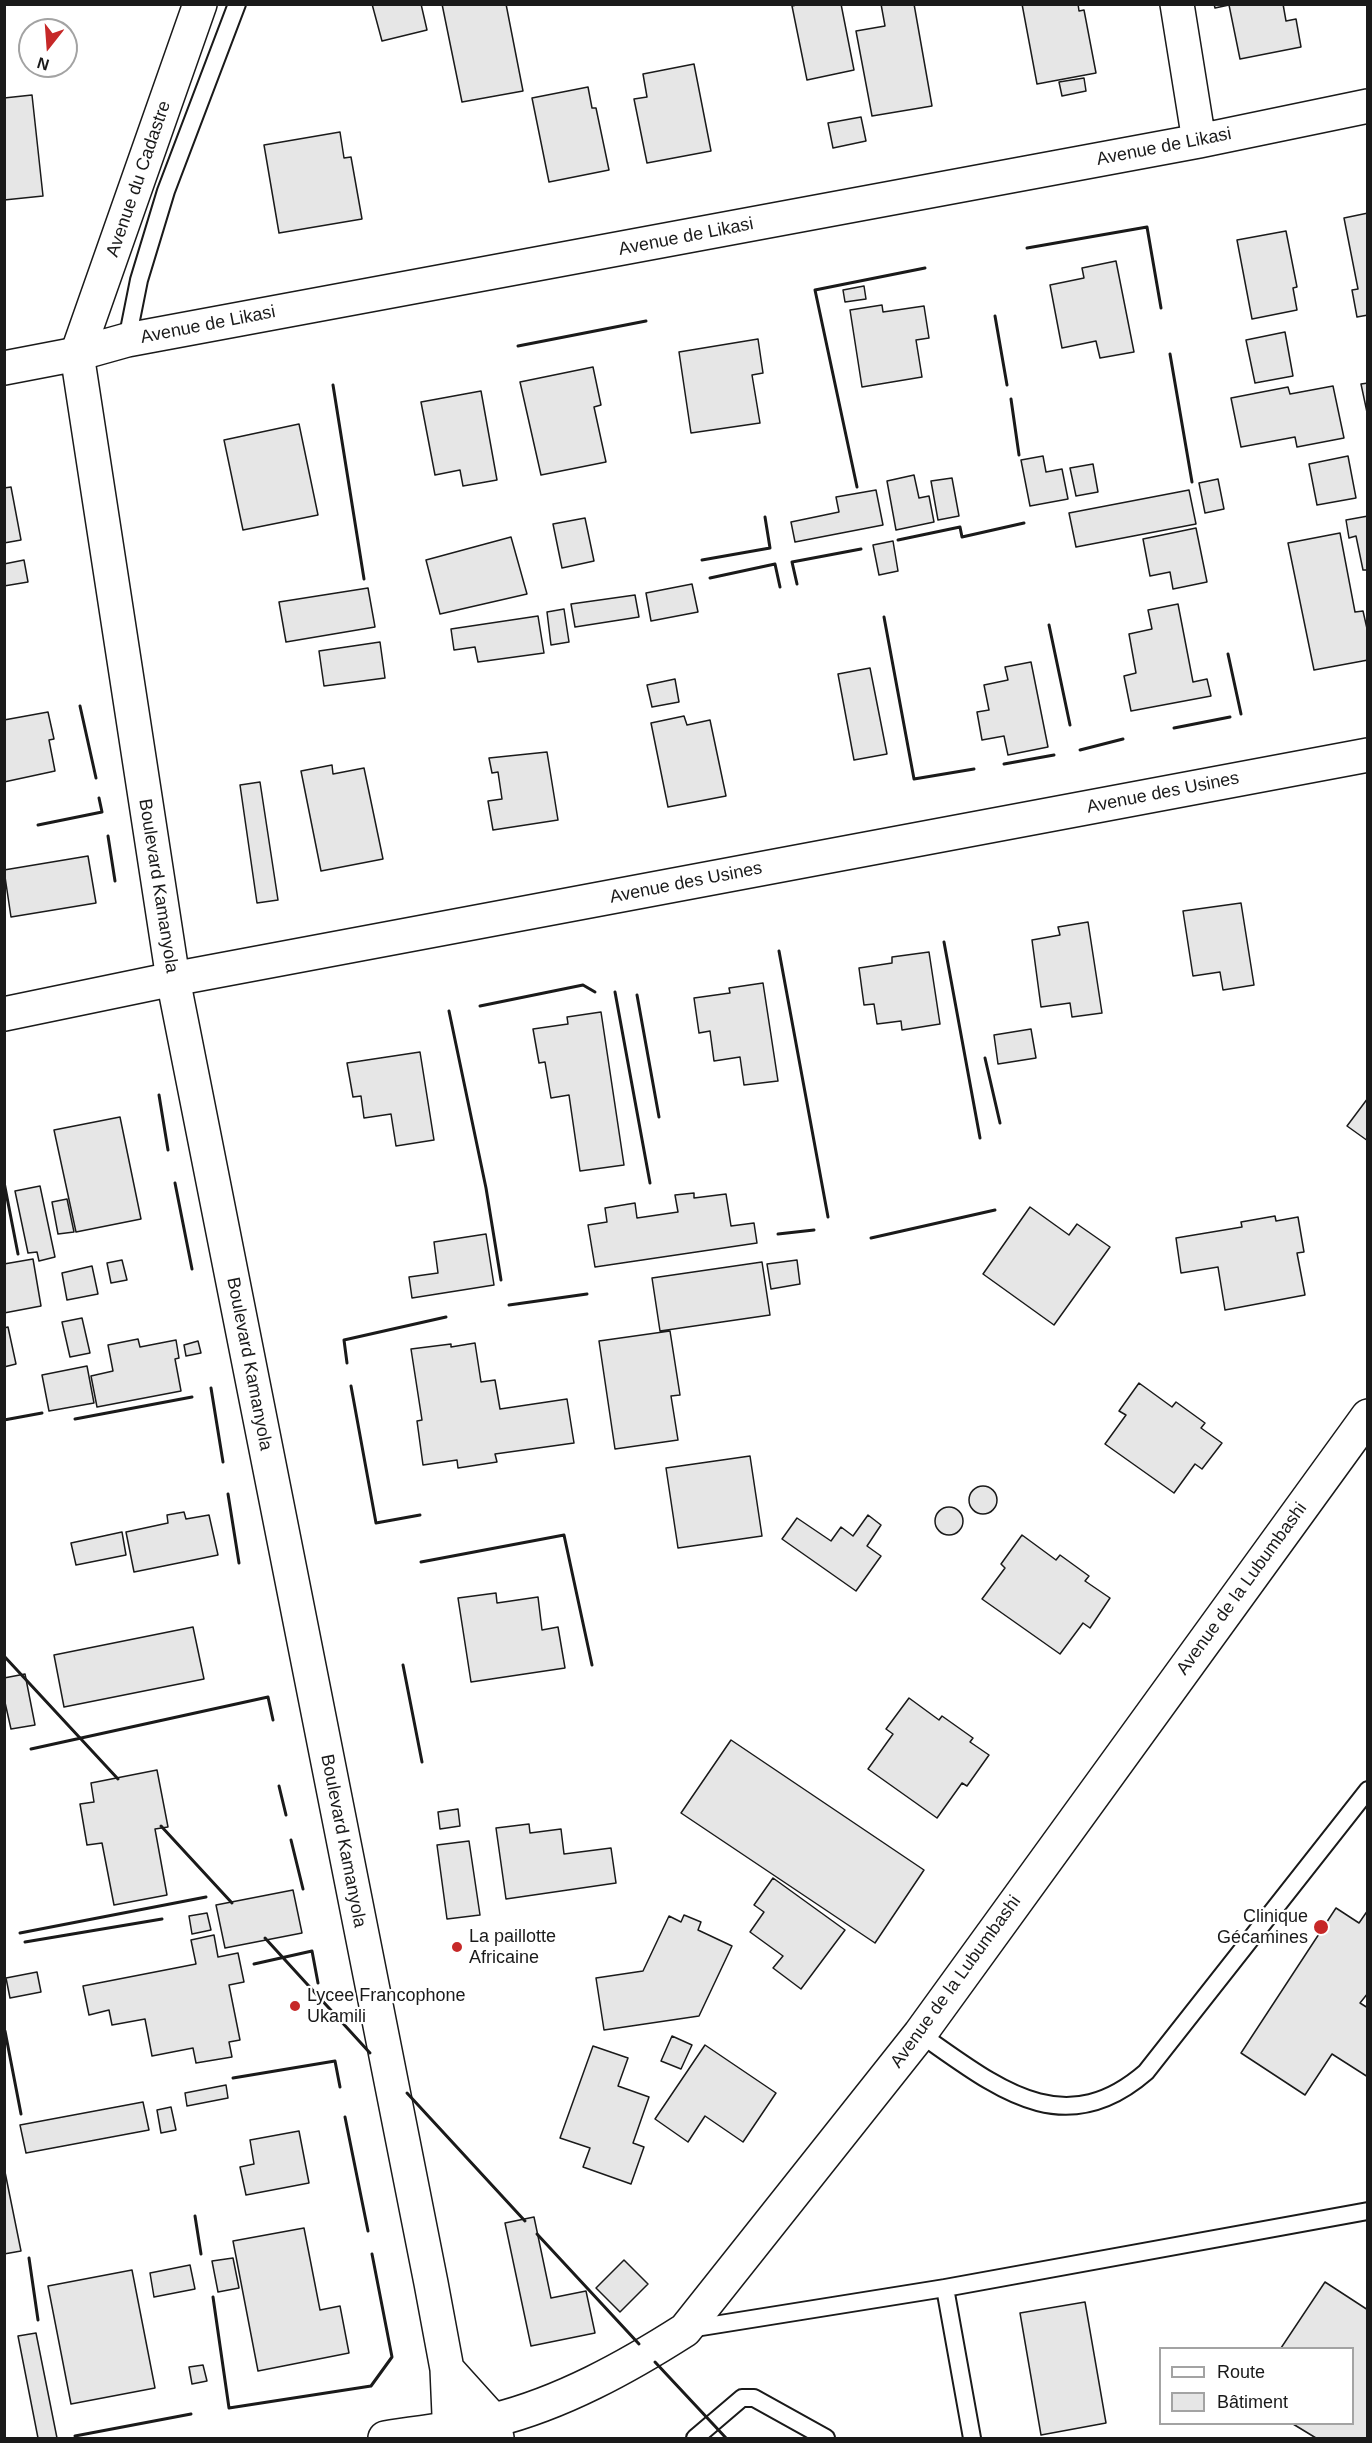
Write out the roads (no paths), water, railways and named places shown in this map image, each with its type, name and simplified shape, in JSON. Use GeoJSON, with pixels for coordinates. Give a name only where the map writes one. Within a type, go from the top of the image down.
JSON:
{"type":"FeatureCollection","features":[{"type":"Feature","properties":{"kind":"street","name":"Avenue du Cadastre"},"geometry":{"type":"LineString","coordinates":[[77,354],[200,4]]}},
{"type":"Feature","properties":{"kind":"street"},"geometry":{"type":"LineString","coordinates":[[1176,4],[1199,141]]}},
{"type":"Feature","properties":{"kind":"street","name":"Avenue de Likasi"},"geometry":{"type":"LineString","coordinates":[[4,368],[77,354],[128,340],[1199,141],[1368,106]]}},
{"type":"Feature","properties":{"kind":"street","name":"Boulevard Kamanyola"},"geometry":{"type":"LineString","coordinates":[[77,354],[172,979],[447,2369],[449,2433]]}},
{"type":"Feature","properties":{"kind":"street","name":"Avenue des Usines"},"geometry":{"type":"LineString","coordinates":[[4,1014],[172,979],[1368,755]]}},
{"type":"Feature","properties":{"kind":"street","name":"Avenue de la Lubumbashi"},"geometry":{"type":"LineString","coordinates":[[385,2439],[495,2429],[532,2409],[601,2379],[685,2330],[920,2034],[1368,1416]]}},
{"type":"Feature","properties":{"kind":"street"},"geometry":{"type":"LineString","coordinates":[[447,2369],[495,2429]]}},
{"type":"Feature","properties":{"kind":"lane"},"geometry":{"type":"LineString","coordinates":[[128,340],[139,280],[166,191],[237,4]]}},
{"type":"Feature","properties":{"kind":"lane"},"geometry":{"type":"LineString","coordinates":[[920,2034],[996,2086],[1051,2106],[1078,2106],[1110,2098],[1146,2072],[1368,1790]]}},
{"type":"Feature","properties":{"kind":"lane"},"geometry":{"type":"LineString","coordinates":[[685,2330],[945,2289],[1368,2211]]}},
{"type":"Feature","properties":{"kind":"lane"},"geometry":{"type":"LineString","coordinates":[[945,2289],[972,2439]]}},
{"type":"Feature","properties":{"kind":"lane"},"geometry":{"type":"LineString","coordinates":[[695,2439],[742,2398],[754,2398],[826,2439]]}},
{"type":"Feature","properties":{"kind":"place","name":"Clinique Gécamines"},"geometry":{"type":"Point","coordinates":[1321,1927]}},
{"type":"Feature","properties":{"kind":"place","name":"La paillotte Africaine"},"geometry":{"type":"Point","coordinates":[457,1947]}},
{"type":"Feature","properties":{"kind":"place","name":"Lycee Francophone Ukamili"},"geometry":{"type":"Point","coordinates":[295,2006]}}]}
